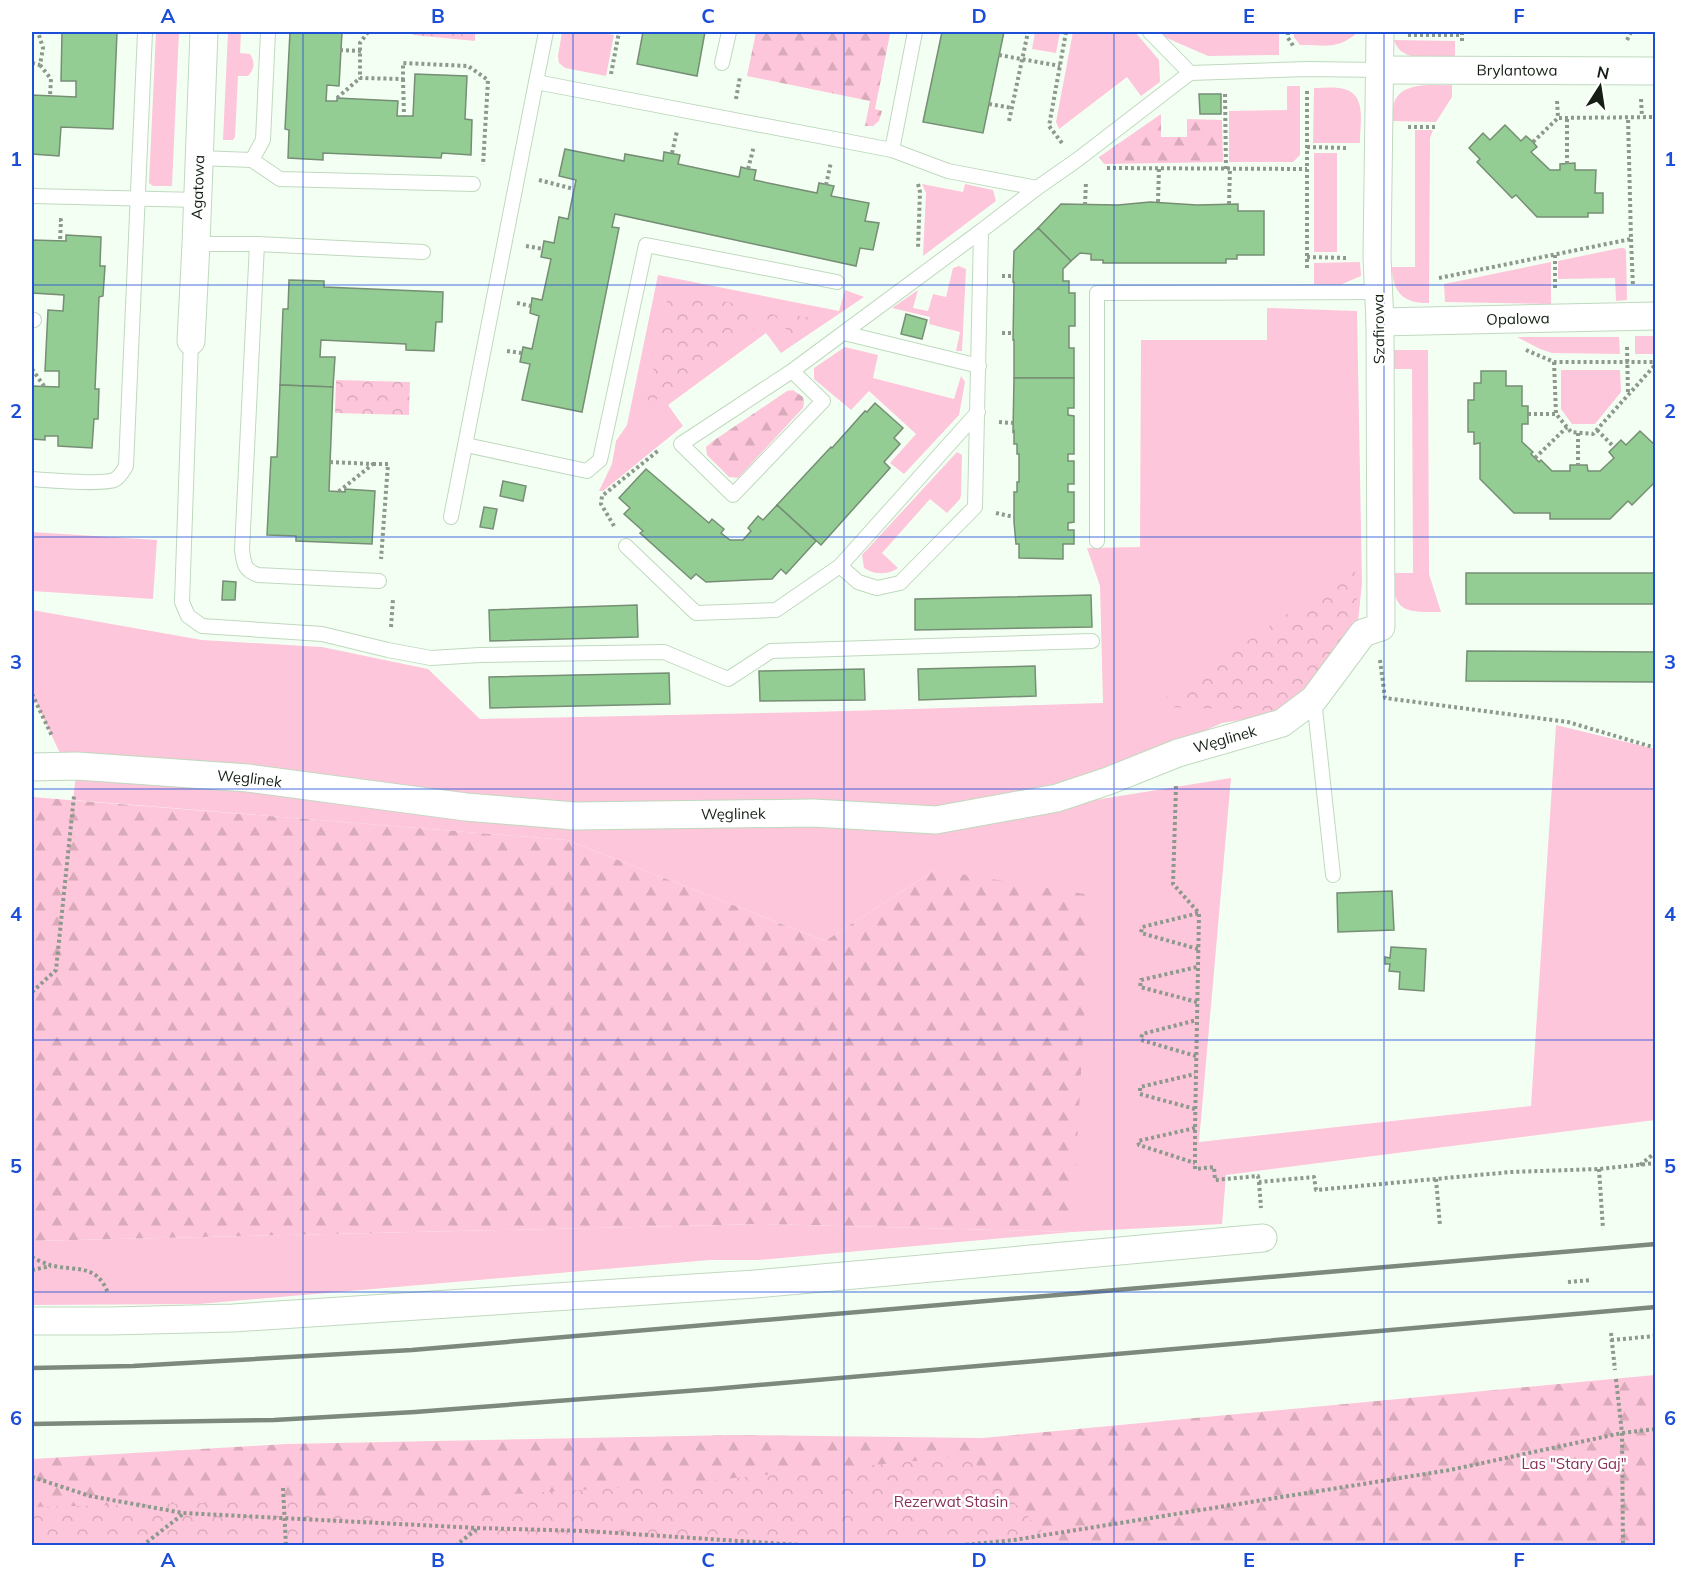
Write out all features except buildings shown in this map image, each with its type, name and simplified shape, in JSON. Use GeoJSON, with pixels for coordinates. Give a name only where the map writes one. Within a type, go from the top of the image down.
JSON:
{"type":"FeatureCollection","features":[{"type":"Feature","properties":{"kind":"street","name":"Agatowa"},"geometry":{"type":"LineString","coordinates":[[191,341],[204,32]]}},
{"type":"Feature","properties":{"kind":"street","name":"Szafirowa"},"geometry":{"type":"LineString","coordinates":[[1380,32],[1377,258],[1380,322],[1381,627]]}},
{"type":"Feature","properties":{"kind":"street","name":"Brylantowa"},"geometry":{"type":"LineString","coordinates":[[1380,70],[1656,71]]}},
{"type":"Feature","properties":{"kind":"street","name":"Opalowa"},"geometry":{"type":"LineString","coordinates":[[1380,322],[1645,316]]}},
{"type":"Feature","properties":{"kind":"street","name":"Węglinek"},"geometry":{"type":"LineString","coordinates":[[32,767],[71,766],[248,778],[466,807],[575,816],[813,813],[936,819],[1057,798],[1108,782],[1178,753],[1282,723],[1314,699],[1363,633],[1381,627]]}},
{"type":"Feature","properties":{"kind":"street"},"geometry":{"type":"LineString","coordinates":[[32,1321],[233,1318],[755,1284],[1263,1238]]}},
{"type":"Feature","properties":{"kind":"lane"},"geometry":{"type":"LineString","coordinates":[[32,479],[113,481],[121,475],[126,466],[145,32]]}},
{"type":"Feature","properties":{"kind":"lane"},"geometry":{"type":"LineString","coordinates":[[252,160],[263,140],[268,32]]}},
{"type":"Feature","properties":{"kind":"lane"},"geometry":{"type":"LineString","coordinates":[[451,517],[546,32]]}},
{"type":"Feature","properties":{"kind":"lane"},"geometry":{"type":"LineString","coordinates":[[722,63],[729,32]]}},
{"type":"Feature","properties":{"kind":"lane"},"geometry":{"type":"LineString","coordinates":[[892,150],[915,32]]}},
{"type":"Feature","properties":{"kind":"lane"},"geometry":{"type":"LineString","coordinates":[[1150,32],[1190,73]]}},
{"type":"Feature","properties":{"kind":"lane"},"geometry":{"type":"LineString","coordinates":[[792,371],[824,401],[733,495],[681,444],[792,371],[1077,160],[1190,73],[1306,69],[1380,70]]}},
{"type":"Feature","properties":{"kind":"lane"},"geometry":{"type":"LineString","coordinates":[[536,82],[892,150],[948,171],[1037,188]]}},
{"type":"Feature","properties":{"kind":"lane"},"geometry":{"type":"LineString","coordinates":[[199,158],[252,160],[280,179],[474,184]]}},
{"type":"Feature","properties":{"kind":"lane"},"geometry":{"type":"LineString","coordinates":[[32,196],[198,200]]}},
{"type":"Feature","properties":{"kind":"lane"},"geometry":{"type":"LineString","coordinates":[[840,566],[858,582],[877,588],[900,583],[975,507],[981,231]]}},
{"type":"Feature","properties":{"kind":"lane"},"geometry":{"type":"LineString","coordinates":[[196,244],[257,244],[423,252]]}},
{"type":"Feature","properties":{"kind":"lane"},"geometry":{"type":"LineString","coordinates":[[257,244],[242,550],[244,563],[249,572],[258,575],[379,582]]}},
{"type":"Feature","properties":{"kind":"lane"},"geometry":{"type":"LineString","coordinates":[[466,445],[587,471],[600,460],[646,245],[837,282]]}},
{"type":"Feature","properties":{"kind":"lane"},"geometry":{"type":"LineString","coordinates":[[1097,541],[1097,292],[1379,292]]}},
{"type":"Feature","properties":{"kind":"lane"},"geometry":{"type":"LineString","coordinates":[[844,333],[979,366]]}},
{"type":"Feature","properties":{"kind":"lane"},"geometry":{"type":"LineString","coordinates":[[191,341],[182,602],[188,616],[202,626],[322,634],[431,658],[664,652],[728,679],[771,651],[1092,641]]}},
{"type":"Feature","properties":{"kind":"lane"},"geometry":{"type":"LineString","coordinates":[[626,546],[696,613],[776,610],[840,566],[978,412]]}},
{"type":"Feature","properties":{"kind":"lane"},"geometry":{"type":"LineString","coordinates":[[1314,699],[1333,875]]}},
{"type":"Feature","properties":{"kind":"path"},"geometry":{"type":"LineString","coordinates":[[38,32],[44,48],[40,65]]}},
{"type":"Feature","properties":{"kind":"path"},"geometry":{"type":"LineString","coordinates":[[360,78],[360,43],[368,32]]}},
{"type":"Feature","properties":{"kind":"path"},"geometry":{"type":"LineString","coordinates":[[606,96],[619,32]]}},
{"type":"Feature","properties":{"kind":"path"},"geometry":{"type":"LineString","coordinates":[[1009,121],[1028,32]]}},
{"type":"Feature","properties":{"kind":"path"},"geometry":{"type":"LineString","coordinates":[[340,50],[361,51]]}},
{"type":"Feature","properties":{"kind":"path"},"geometry":{"type":"LineString","coordinates":[[999,55],[1060,66]]}},
{"type":"Feature","properties":{"kind":"path"},"geometry":{"type":"LineString","coordinates":[[32,63],[40,65],[51,79],[50,96]]}},
{"type":"Feature","properties":{"kind":"path"},"geometry":{"type":"LineString","coordinates":[[404,116],[403,63],[468,66],[488,80],[481,184],[474,184]]}},
{"type":"Feature","properties":{"kind":"path"},"geometry":{"type":"LineString","coordinates":[[1306,69],[1306,292]]}},
{"type":"Feature","properties":{"kind":"path"},"geometry":{"type":"LineString","coordinates":[[736,100],[741,75]]}},
{"type":"Feature","properties":{"kind":"path"},"geometry":{"type":"LineString","coordinates":[[337,98],[360,78],[403,79]]}},
{"type":"Feature","properties":{"kind":"path"},"geometry":{"type":"LineString","coordinates":[[1225,89],[1229,204]]}},
{"type":"Feature","properties":{"kind":"path"},"geometry":{"type":"LineString","coordinates":[[1557,93],[1558,118]]}},
{"type":"Feature","properties":{"kind":"path"},"geometry":{"type":"LineString","coordinates":[[989,104],[1012,108]]}},
{"type":"Feature","properties":{"kind":"path"},"geometry":{"type":"LineString","coordinates":[[1628,117],[1631,239],[1645,316]]}},
{"type":"Feature","properties":{"kind":"path"},"geometry":{"type":"LineString","coordinates":[[1533,142],[1558,118],[1656,117]]}},
{"type":"Feature","properties":{"kind":"path"},"geometry":{"type":"LineString","coordinates":[[1567,118],[1567,164]]}},
{"type":"Feature","properties":{"kind":"path"},"geometry":{"type":"LineString","coordinates":[[672,153],[678,122]]}},
{"type":"Feature","properties":{"kind":"path"},"geometry":{"type":"LineString","coordinates":[[748,169],[755,138]]}},
{"type":"Feature","properties":{"kind":"path"},"geometry":{"type":"LineString","coordinates":[[1307,147],[1378,148]]}},
{"type":"Feature","properties":{"kind":"path"},"geometry":{"type":"LineString","coordinates":[[826,184],[832,154]]}},
{"type":"Feature","properties":{"kind":"path"},"geometry":{"type":"LineString","coordinates":[[1158,202],[1159,168]]}},
{"type":"Feature","properties":{"kind":"path"},"geometry":{"type":"LineString","coordinates":[[916,177],[920,192],[918,255]]}},
{"type":"Feature","properties":{"kind":"path"},"geometry":{"type":"LineString","coordinates":[[1085,204],[1086,177]]}},
{"type":"Feature","properties":{"kind":"path"},"geometry":{"type":"LineString","coordinates":[[535,179],[574,189]]}},
{"type":"Feature","properties":{"kind":"path"},"geometry":{"type":"LineString","coordinates":[[60,241],[61,220]]}},
{"type":"Feature","properties":{"kind":"path"},"geometry":{"type":"LineString","coordinates":[[1439,278],[1631,239]]}},
{"type":"Feature","properties":{"kind":"path"},"geometry":{"type":"LineString","coordinates":[[523,246],[543,249]]}},
{"type":"Feature","properties":{"kind":"path"},"geometry":{"type":"LineString","coordinates":[[1307,257],[1377,258]]}},
{"type":"Feature","properties":{"kind":"path"},"geometry":{"type":"LineString","coordinates":[[512,303],[531,306]]}},
{"type":"Feature","properties":{"kind":"path"},"geometry":{"type":"LineString","coordinates":[[503,350],[521,353]]}},
{"type":"Feature","properties":{"kind":"path"},"geometry":{"type":"LineString","coordinates":[[1554,362],[1556,414],[1571,432],[1593,434],[1656,364]]}},
{"type":"Feature","properties":{"kind":"path"},"geometry":{"type":"LineString","coordinates":[[1627,362],[1628,395]]}},
{"type":"Feature","properties":{"kind":"path"},"geometry":{"type":"LineString","coordinates":[[32,369],[44,386]]}},
{"type":"Feature","properties":{"kind":"path"},"geometry":{"type":"LineString","coordinates":[[1528,414],[1556,414]]}},
{"type":"Feature","properties":{"kind":"path"},"geometry":{"type":"LineString","coordinates":[[1535,458],[1567,427]]}},
{"type":"Feature","properties":{"kind":"path"},"geometry":{"type":"LineString","coordinates":[[1597,430],[1614,447]]}},
{"type":"Feature","properties":{"kind":"path"},"geometry":{"type":"LineString","coordinates":[[1578,433],[1578,466]]}},
{"type":"Feature","properties":{"kind":"path"},"geometry":{"type":"LineString","coordinates":[[626,546],[602,504],[602,496],[669,442],[681,444]]}},
{"type":"Feature","properties":{"kind":"path"},"geometry":{"type":"LineString","coordinates":[[330,462],[388,464],[379,582]]}},
{"type":"Feature","properties":{"kind":"path"},"geometry":{"type":"LineString","coordinates":[[338,492],[373,464]]}},
{"type":"Feature","properties":{"kind":"path"},"geometry":{"type":"LineString","coordinates":[[1381,627],[1379,664],[1385,698],[1568,722],[1656,748]]}},
{"type":"Feature","properties":{"kind":"path"},"geometry":{"type":"LineString","coordinates":[[32,693],[71,766],[56,970],[32,992]]}},
{"type":"Feature","properties":{"kind":"path"},"geometry":{"type":"LineString","coordinates":[[1178,753],[1173,884],[1199,913],[1195,1169],[1214,1167],[1215,1180],[1258,1176],[1259,1182],[1314,1177],[1316,1190],[1511,1172],[1599,1169],[1656,1163]]}},
{"type":"Feature","properties":{"kind":"path"},"geometry":{"type":"LineString","coordinates":[[1198,949],[1141,933],[1142,927],[1199,913]]}},
{"type":"Feature","properties":{"kind":"path"},"geometry":{"type":"LineString","coordinates":[[1197,967],[1141,980],[1140,987],[1197,1002]]}},
{"type":"Feature","properties":{"kind":"path"},"geometry":{"type":"LineString","coordinates":[[1196,1056],[1141,1040],[1142,1034],[1197,1020]]}},
{"type":"Feature","properties":{"kind":"path"},"geometry":{"type":"LineString","coordinates":[[1195,1074],[1140,1087],[1140,1094],[1195,1109]]}},
{"type":"Feature","properties":{"kind":"path"},"geometry":{"type":"LineString","coordinates":[[1195,1128],[1138,1141],[1138,1145],[1195,1163]]}},
{"type":"Feature","properties":{"kind":"path"},"geometry":{"type":"LineString","coordinates":[[1640,1165],[1656,1152]]}},
{"type":"Feature","properties":{"kind":"path"},"geometry":{"type":"LineString","coordinates":[[1599,1169],[1603,1230]]}},
{"type":"Feature","properties":{"kind":"path"},"geometry":{"type":"LineString","coordinates":[[1436,1179],[1440,1226]]}},
{"type":"Feature","properties":{"kind":"path"},"geometry":{"type":"LineString","coordinates":[[32,1257],[51,1266],[84,1270],[103,1280],[110,1300],[110,1321]]}},
{"type":"Feature","properties":{"kind":"path"},"geometry":{"type":"LineString","coordinates":[[32,1270],[51,1266]]}},
{"type":"Feature","properties":{"kind":"path"},"geometry":{"type":"LineString","coordinates":[[1568,1282],[1591,1280]]}},
{"type":"Feature","properties":{"kind":"path"},"geometry":{"type":"LineString","coordinates":[[1611,1333],[1615,1370]]}},
{"type":"Feature","properties":{"kind":"path"},"geometry":{"type":"LineString","coordinates":[[1611,1340],[1656,1336]]}},
{"type":"Feature","properties":{"kind":"path"},"geometry":{"type":"LineString","coordinates":[[1616,1379],[1622,1433],[1623,1545]]}},
{"type":"Feature","properties":{"kind":"path"},"geometry":{"type":"LineString","coordinates":[[954,1545],[1014,1540],[1450,1470],[1622,1433],[1656,1429]]}},
{"type":"Feature","properties":{"kind":"path"},"geometry":{"type":"LineString","coordinates":[[32,1477],[90,1496],[183,1514],[586,1531],[816,1545]]}},
{"type":"Feature","properties":{"kind":"path"},"geometry":{"type":"LineString","coordinates":[[283,1488],[286,1545]]}},
{"type":"Feature","properties":{"kind":"path"},"geometry":{"type":"LineString","coordinates":[[142,1545],[183,1514]]}},
{"type":"Feature","properties":{"kind":"path"},"geometry":{"type":"LineString","coordinates":[[455,1545],[478,1528]]}},
{"type":"Feature","properties":{"kind":"path"},"geometry":{"type":"LineString","coordinates":[[1014,1540],[1019,1545]]}},
{"type":"Feature","properties":{"kind":"green space"},"geometry":{"type":"Polygon","coordinates":[[[156,32],[179,32],[172,186],[153,186],[149,183],[156,32]]]}},
{"type":"Feature","properties":{"kind":"green space"},"geometry":{"type":"Polygon","coordinates":[[[228,32],[241,32],[240,53],[250,54],[253,65],[248,76],[238,76],[235,137],[233,140],[223,140],[228,32]]]}},
{"type":"Feature","properties":{"kind":"green space"},"geometry":{"type":"Polygon","coordinates":[[[414,32],[475,32],[475,41],[413,35],[414,32]]]}},
{"type":"Feature","properties":{"kind":"green space"},"geometry":{"type":"Polygon","coordinates":[[[562,32],[597,32],[614,35],[606,76],[565,68],[559,63],[562,32]]]}},
{"type":"Feature","properties":{"kind":"green space"},"geometry":{"type":"Polygon","coordinates":[[[756,32],[880,32],[890,34],[875,109],[882,111],[879,121],[873,126],[865,126],[870,101],[747,76],[756,32]]]}},
{"type":"Feature","properties":{"kind":"green space"},"geometry":{"type":"Polygon","coordinates":[[[1035,32],[1060,32],[1056,53],[1032,49],[1035,32]]]}},
{"type":"Feature","properties":{"kind":"green space"},"geometry":{"type":"Polygon","coordinates":[[[1073,32],[1135,32],[1159,60],[1160,82],[1141,96],[1127,77],[1059,129],[1056,122],[1073,32]]]}},
{"type":"Feature","properties":{"kind":"green space"},"geometry":{"type":"Polygon","coordinates":[[[1167,32],[1207,32],[1207,34],[1279,32],[1279,55],[1208,56],[1162,36],[1167,32]]]}},
{"type":"Feature","properties":{"kind":"green space"},"geometry":{"type":"Polygon","coordinates":[[[1294,32],[1358,32],[1344,42],[1325,46],[1300,45],[1294,37],[1294,32]]]}},
{"type":"Feature","properties":{"kind":"green space"},"geometry":{"type":"Polygon","coordinates":[[[1394,40],[1455,41],[1455,57],[1411,56],[1398,48],[1394,40]]]}},
{"type":"Feature","properties":{"kind":"green space"},"geometry":{"type":"Polygon","coordinates":[[[1452,85],[1452,97],[1436,122],[1393,121],[1393,107],[1396,98],[1402,92],[1417,86],[1452,85]]]}},
{"type":"Feature","properties":{"kind":"green space"},"geometry":{"type":"Polygon","coordinates":[[[1287,86],[1300,86],[1300,155],[1293,162],[1229,162],[1229,111],[1287,110],[1287,86]]]}},
{"type":"Feature","properties":{"kind":"green space"},"geometry":{"type":"Polygon","coordinates":[[[1314,88],[1339,88],[1355,95],[1361,117],[1360,143],[1313,143],[1314,88]]]}},
{"type":"Feature","properties":{"kind":"green space"},"geometry":{"type":"Polygon","coordinates":[[[1161,114],[1161,137],[1187,137],[1187,119],[1222,120],[1223,162],[1104,164],[1099,157],[1161,114]]]}},
{"type":"Feature","properties":{"kind":"green space"},"geometry":{"type":"Polygon","coordinates":[[[1415,130],[1433,130],[1430,138],[1429,303],[1406,299],[1401,295],[1394,283],[1392,267],[1415,267],[1415,130]]]}},
{"type":"Feature","properties":{"kind":"green space"},"geometry":{"type":"Polygon","coordinates":[[[1314,153],[1337,153],[1337,252],[1314,252],[1314,153]]]}},
{"type":"Feature","properties":{"kind":"green space"},"geometry":{"type":"Polygon","coordinates":[[[922,184],[963,192],[965,184],[993,190],[996,201],[923,256],[926,193],[922,184]]]}},
{"type":"Feature","properties":{"kind":"green space"},"geometry":{"type":"Polygon","coordinates":[[[1620,248],[1626,250],[1627,300],[1616,301],[1615,278],[1558,279],[1558,261],[1620,248]]]}},
{"type":"Feature","properties":{"kind":"green space"},"geometry":{"type":"Polygon","coordinates":[[[1360,262],[1361,276],[1340,285],[1314,285],[1314,263],[1360,262]]]}},
{"type":"Feature","properties":{"kind":"green space"},"geometry":{"type":"Polygon","coordinates":[[[1551,262],[1551,304],[1445,302],[1444,284],[1551,262]]]}},
{"type":"Feature","properties":{"kind":"green space"},"geometry":{"type":"Polygon","coordinates":[[[959,266],[966,269],[962,351],[956,351],[960,332],[929,324],[930,317],[892,308],[918,290],[913,308],[928,311],[933,294],[946,297],[953,268],[959,266]]]}},
{"type":"Feature","properties":{"kind":"green space"},"geometry":{"type":"Polygon","coordinates":[[[658,275],[839,311],[845,290],[864,297],[781,353],[766,333],[668,405],[683,426],[603,491],[599,491],[612,464],[616,441],[627,425],[658,275]]]}},
{"type":"Feature","properties":{"kind":"green space"},"geometry":{"type":"Polygon","coordinates":[[[669,291],[822,320],[794,338],[774,315],[646,407],[669,291]]]}},
{"type":"Feature","properties":{"kind":"green space"},"geometry":{"type":"Polygon","coordinates":[[[1267,308],[1357,311],[1362,583],[1358,622],[1296,711],[1222,723],[1103,776],[940,819],[1095,800],[1231,778],[1199,1142],[1531,1106],[1556,725],[1655,749],[1655,1120],[1226,1175],[1222,1224],[1072,1232],[935,870],[825,941],[567,840],[73,800],[77,766],[66,766],[32,694],[32,610],[202,640],[322,647],[428,669],[480,719],[1103,703],[1100,586],[1087,548],[1140,547],[1141,340],[1267,340],[1267,308]]]}},
{"type":"Feature","properties":{"kind":"green space"},"geometry":{"type":"Polygon","coordinates":[[[1635,336],[1655,336],[1655,354],[1635,354],[1635,336]]]}},
{"type":"Feature","properties":{"kind":"green space"},"geometry":{"type":"Polygon","coordinates":[[[1517,337],[1619,337],[1620,354],[1552,353],[1517,337]]]}},
{"type":"Feature","properties":{"kind":"green space"},"geometry":{"type":"Polygon","coordinates":[[[845,347],[878,355],[873,378],[954,399],[961,376],[965,382],[959,415],[904,474],[890,463],[916,434],[869,391],[851,410],[814,379],[814,368],[845,347]]]}},
{"type":"Feature","properties":{"kind":"green space"},"geometry":{"type":"Polygon","coordinates":[[[1391,350],[1428,350],[1429,574],[1441,612],[1418,612],[1403,608],[1395,596],[1393,586],[1392,573],[1413,573],[1412,369],[1391,369],[1391,350]]]}},
{"type":"Feature","properties":{"kind":"green space"},"geometry":{"type":"Polygon","coordinates":[[[1561,370],[1620,370],[1621,392],[1595,424],[1572,424],[1561,409],[1561,370]]]}},
{"type":"Feature","properties":{"kind":"green space"},"geometry":{"type":"Polygon","coordinates":[[[336,380],[410,382],[409,415],[335,413],[336,380]]]}},
{"type":"Feature","properties":{"kind":"green space"},"geometry":{"type":"Polygon","coordinates":[[[793,390],[803,397],[803,408],[738,478],[729,477],[707,455],[706,447],[787,391],[793,390]]]}},
{"type":"Feature","properties":{"kind":"green space"},"geometry":{"type":"Polygon","coordinates":[[[957,452],[962,455],[960,499],[947,513],[930,499],[882,553],[898,568],[881,573],[864,568],[862,555],[957,452]]]}},
{"type":"Feature","properties":{"kind":"green space"},"geometry":{"type":"Polygon","coordinates":[[[32,532],[157,540],[153,599],[32,591],[32,532]]]}},
{"type":"Feature","properties":{"kind":"green space"},"geometry":{"type":"Polygon","coordinates":[[[1355,567],[1358,622],[1296,711],[1164,707],[1161,701],[1355,567]]]}},
{"type":"Feature","properties":{"kind":"green space"},"geometry":{"type":"Polygon","coordinates":[[[32,797],[567,840],[825,941],[935,870],[1091,895],[1072,1232],[762,1224],[32,1241],[32,797]]]}},
{"type":"Feature","properties":{"kind":"green space"},"geometry":{"type":"Polygon","coordinates":[[[762,1224],[1072,1232],[759,1260],[710,1260],[199,1304],[32,1305],[32,1241],[762,1224]]]}},
{"type":"Feature","properties":{"kind":"green space","name":"Las \"Stary Gaj\""},"geometry":{"type":"Polygon","coordinates":[[[1655,1375],[1655,1545],[32,1546],[32,1459],[286,1444],[734,1435],[982,1438],[1655,1375]]]}},
{"type":"Feature","properties":{"kind":"green space","name":"Rezerwat Stasin"},"geometry":{"type":"Polygon","coordinates":[[[968,1456],[1056,1545],[32,1545],[32,1507],[443,1498],[649,1486],[968,1456]]]}},
{"type":"Feature","properties":{"kind":"railway"},"geometry":{"type":"LineString","coordinates":[[32,1368],[133,1366],[412,1350],[1656,1244]]}},
{"type":"Feature","properties":{"kind":"railway"},"geometry":{"type":"LineString","coordinates":[[32,1424],[274,1420],[415,1412],[713,1389],[1656,1307]]}}]}
